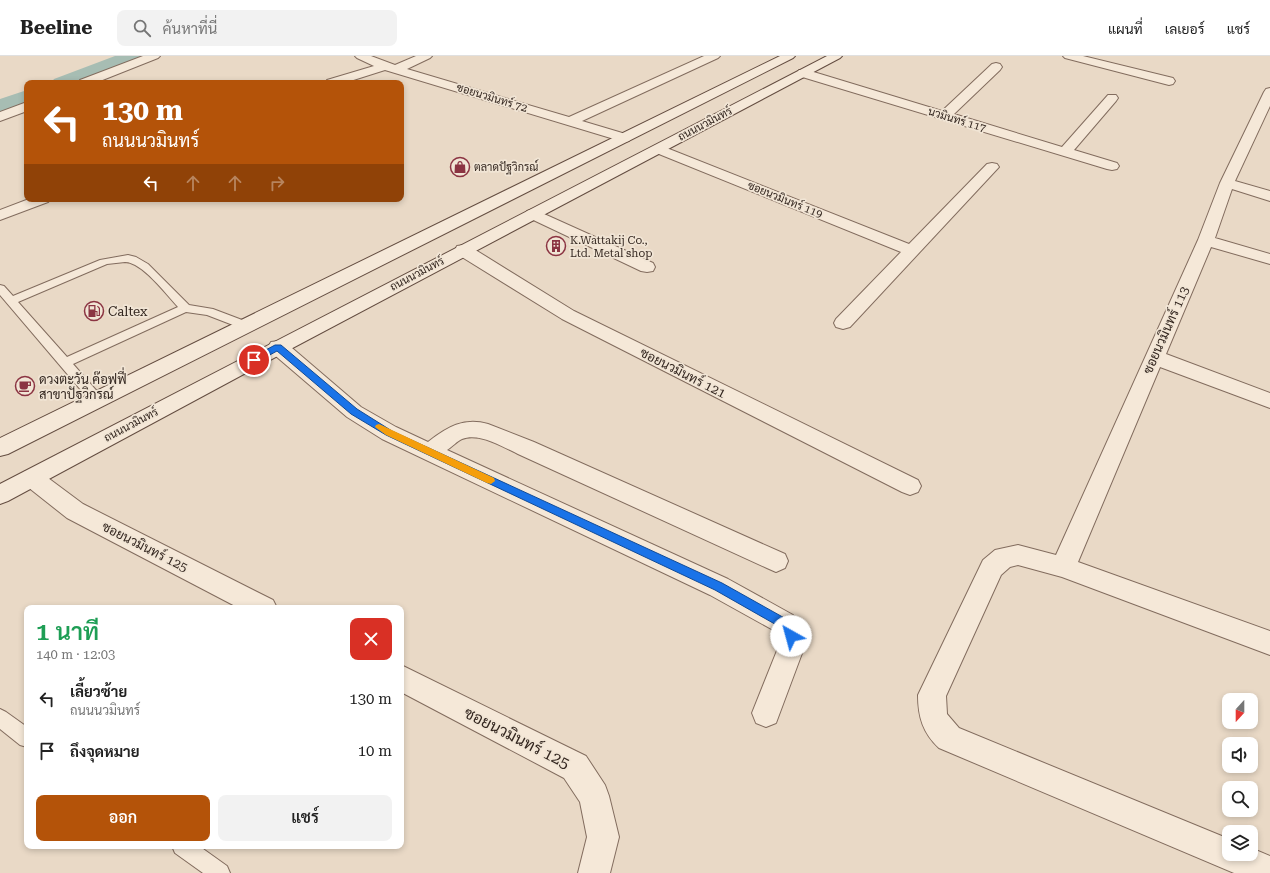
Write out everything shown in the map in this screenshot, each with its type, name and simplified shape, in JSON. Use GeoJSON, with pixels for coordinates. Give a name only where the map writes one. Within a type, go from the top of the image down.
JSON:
{"type":"FeatureCollection","features":[{"type":"Feature","properties":{"kind":"street"},"geometry":{"type":"LineString","coordinates":[[92,80],[154,56]]}},
{"type":"Feature","properties":{"kind":"street","name":"ซอยนวมินทร์ 72"},"geometry":{"type":"LineString","coordinates":[[361,56],[390,68],[624,138]]}},
{"type":"Feature","properties":{"kind":"street"},"geometry":{"type":"LineString","coordinates":[[343,80],[390,68],[426,56]]}},
{"type":"Feature","properties":{"kind":"street"},"geometry":{"type":"LineString","coordinates":[[570,122],[714,56]]}},
{"type":"Feature","properties":{"kind":"street","name":"ถนนนวมินทร์"},"geometry":{"type":"LineString","coordinates":[[0,448],[788,56]]}},
{"type":"Feature","properties":{"kind":"street","name":"ถนนนวมินทร์"},"geometry":{"type":"LineString","coordinates":[[0,495],[278,347],[836,56]]}},
{"type":"Feature","properties":{"kind":"street"},"geometry":{"type":"LineString","coordinates":[[1069,56],[1169,81]]}},
{"type":"Feature","properties":{"kind":"street"},"geometry":{"type":"LineString","coordinates":[[944,116],[996,68]]}},
{"type":"Feature","properties":{"kind":"street","name":"นวมินทร์ 117"},"geometry":{"type":"LineString","coordinates":[[803,74],[1112,166]]}},
{"type":"Feature","properties":{"kind":"street","name":"ซอยนวมินทร์ 113"},"geometry":{"type":"LineString","coordinates":[[1063,567],[1206,240],[1227,183],[1270,92]]}},
{"type":"Feature","properties":{"kind":"street"},"geometry":{"type":"LineString","coordinates":[[1065,152],[1112,98]]}},
{"type":"Feature","properties":{"kind":"street"},"geometry":{"type":"LineString","coordinates":[[0,117],[24,107]]}},
{"type":"Feature","properties":{"kind":"street","name":"ซอยนวมินทร์ 119"},"geometry":{"type":"LineString","coordinates":[[659,148],[912,250]]}},
{"type":"Feature","properties":{"kind":"street"},"geometry":{"type":"LineString","coordinates":[[843,324],[992,167]]}},
{"type":"Feature","properties":{"kind":"street"},"geometry":{"type":"LineString","coordinates":[[1227,183],[1270,196]]}},
{"type":"Feature","properties":{"kind":"street"},"geometry":{"type":"LineString","coordinates":[[0,215],[12,212],[36,202]]}},
{"type":"Feature","properties":{"kind":"street"},"geometry":{"type":"LineString","coordinates":[[533,214],[647,266]]}},
{"type":"Feature","properties":{"kind":"street"},"geometry":{"type":"LineString","coordinates":[[1206,240],[1270,259]]}},
{"type":"Feature","properties":{"kind":"street","name":"ซอยนวมินทร์ 121"},"geometry":{"type":"LineString","coordinates":[[463,250],[568,315],[910,486]]}},
{"type":"Feature","properties":{"kind":"street"},"geometry":{"type":"LineString","coordinates":[[278,347],[354,412],[389,433],[719,587],[784,623],[791,636],[790,648],[766,713]]}},
{"type":"Feature","properties":{"kind":"street"},"geometry":{"type":"LineString","coordinates":[[1154,357],[1270,401]]}},
{"type":"Feature","properties":{"kind":"street"},"geometry":{"type":"LineString","coordinates":[[430,452],[453,434],[466,430],[481,430],[526,448],[776,561]]}},
{"type":"Feature","properties":{"kind":"street","name":"ซอยนวมินทร์ 125"},"geometry":{"type":"LineString","coordinates":[[32,478],[75,511],[258,605]]}},
{"type":"Feature","properties":{"kind":"street"},"geometry":{"type":"LineString","coordinates":[[1270,643],[1063,567],[1018,555],[1004,557],[992,568],[932,695],[932,712],[936,726],[949,738],[1270,872]]}},
{"type":"Feature","properties":{"kind":"street","name":"ซอยนวมินทร์ 125"},"geometry":{"type":"LineString","coordinates":[[404,680],[575,767],[594,796],[603,837],[594,873]]}},
{"type":"Feature","properties":{"kind":"lane"},"geometry":{"type":"LineString","coordinates":[[11,301],[104,262],[120,258],[133,259],[144,266],[185,308]]}},
{"type":"Feature","properties":{"kind":"lane"},"geometry":{"type":"LineString","coordinates":[[0,288],[97,400]]}},
{"type":"Feature","properties":{"kind":"lane"},"geometry":{"type":"LineString","coordinates":[[65,363],[185,308],[209,312],[246,326]]}},
{"type":"Feature","properties":{"kind":"lane"},"geometry":{"type":"LineString","coordinates":[[0,718],[24,736]]}},
{"type":"Feature","properties":{"kind":"lane"},"geometry":{"type":"LineString","coordinates":[[186,849],[220,873]]}},
{"type":"Feature","properties":{"kind":"waterway"},"geometry":{"type":"LineString","coordinates":[[69,80],[132,56]]}},
{"type":"Feature","properties":{"kind":"waterway"},"geometry":{"type":"LineString","coordinates":[[0,106],[24,97]]}},
{"type":"Feature","properties":{"kind":"slow traffic"},"geometry":{"type":"LineString","coordinates":[[379,427],[491,481]]}},
{"type":"Feature","properties":{"kind":"place","name":"ตลาดปัฐวิกรณ์"},"geometry":{"type":"Point","coordinates":[460,167]}},
{"type":"Feature","properties":{"kind":"place","name":"K.Wattakij Co., Ltd. Metal shop"},"geometry":{"type":"Point","coordinates":[556,246]}},
{"type":"Feature","properties":{"kind":"place","name":"Caltex"},"geometry":{"type":"Point","coordinates":[94,311]}},
{"type":"Feature","properties":{"kind":"place","name":"ดวงตะวัน ค๊อฟฟี่ สาขาปัฐวิกรณ์"},"geometry":{"type":"Point","coordinates":[25,386]}},
{"type":"Feature","properties":{"kind":"route"},"geometry":{"type":"LineString","coordinates":[[254,360],[278,347],[354,412],[389,433],[719,587],[784,623],[791,636]]}}]}
